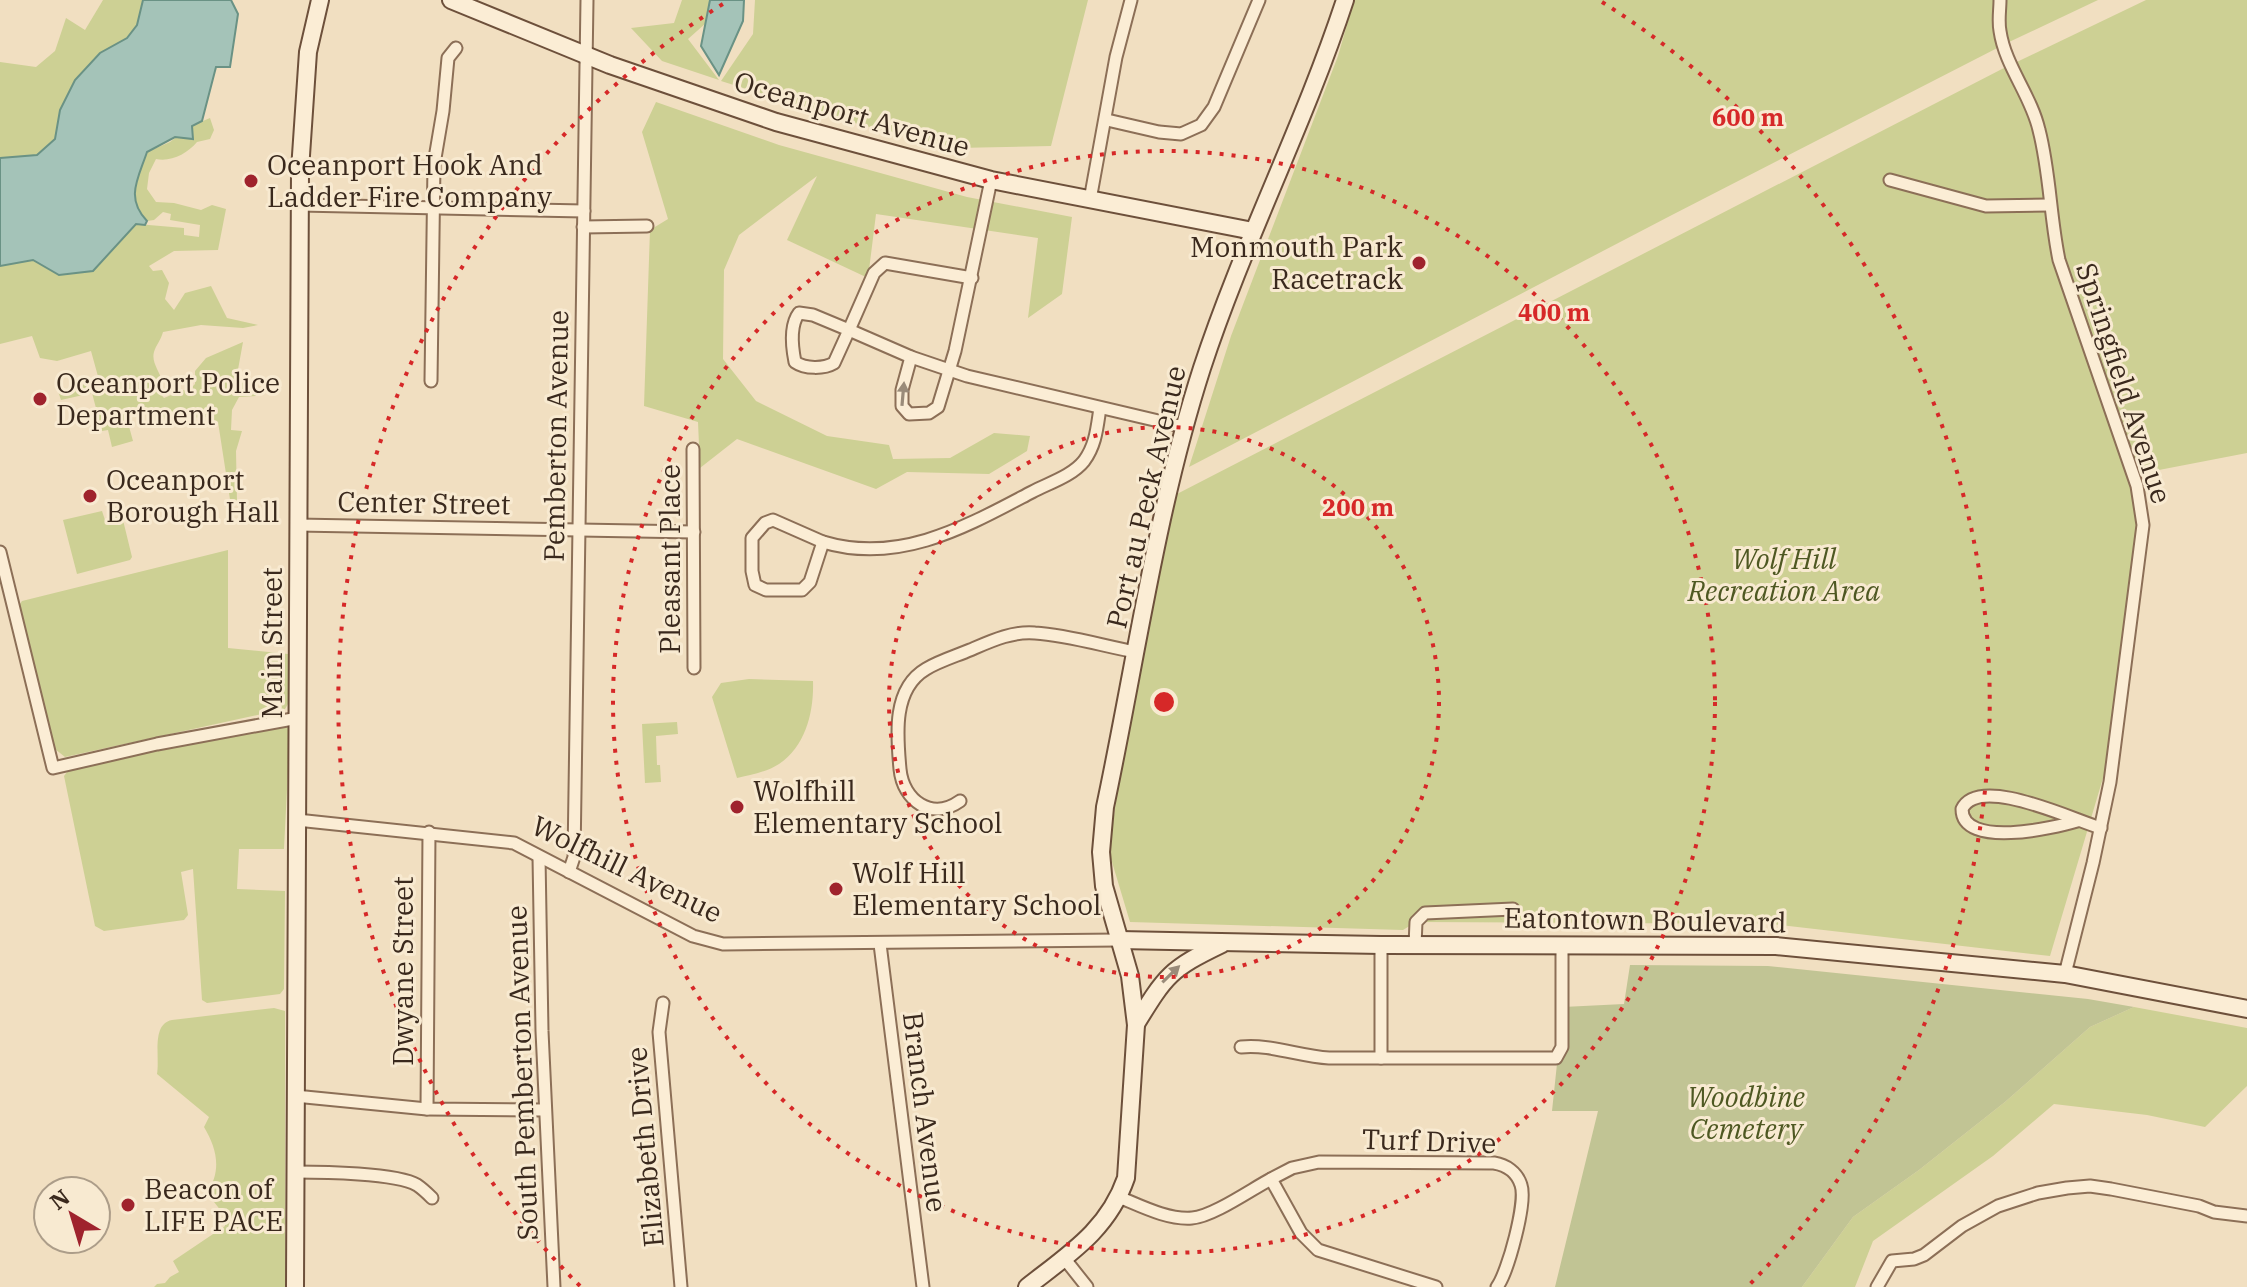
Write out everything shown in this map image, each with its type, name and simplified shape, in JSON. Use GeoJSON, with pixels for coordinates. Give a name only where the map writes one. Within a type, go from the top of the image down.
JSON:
{"type":"FeatureCollection","features":[{"type":"Feature","properties":{"kind":"street","name":"Main Street"},"geometry":{"type":"LineString","coordinates":[[295,1287],[300,205],[304,84],[320,0]]}},
{"type":"Feature","properties":{"kind":"street","name":"Oceanport Avenue"},"geometry":{"type":"LineString","coordinates":[[451,0],[585,55],[776,122],[991,180],[1253,231]]}},
{"type":"Feature","properties":{"kind":"street","name":"Pemberton Avenue"},"geometry":{"type":"LineString","coordinates":[[569,872],[574,857],[587,0]]}},
{"type":"Feature","properties":{"kind":"street"},"geometry":{"type":"LineString","coordinates":[[1090,200],[1107,120],[1116,57],[1131,0]]}},
{"type":"Feature","properties":{"kind":"street"},"geometry":{"type":"LineString","coordinates":[[1107,120],[1181,134],[1201,125],[1214,107],[1259,0]]}},
{"type":"Feature","properties":{"kind":"street","name":"Port au Peck Avenue"},"geometry":{"type":"LineString","coordinates":[[1136,1025],[1130,976],[1104,886],[1102,837],[1105,807],[1136,652],[1184,427],[1216,326],[1345,0]]}},
{"type":"Feature","properties":{"kind":"street","name":"Springfield Avenue"},"geometry":{"type":"LineString","coordinates":[[2000,0],[1999,30],[2005,51],[2038,125],[2046,159],[2049,205],[2059,260],[2142,508],[2143,540],[2114,758],[2101,828],[2065,974]]}},
{"type":"Feature","properties":{"kind":"street"},"geometry":{"type":"LineString","coordinates":[[431,381],[434,164],[448,58],[456,48]]}},
{"type":"Feature","properties":{"kind":"street"},"geometry":{"type":"LineString","coordinates":[[911,357],[901,396],[902,406],[909,414],[935,411],[950,370],[991,180]]}},
{"type":"Feature","properties":{"kind":"street"},"geometry":{"type":"LineString","coordinates":[[1890,180],[1986,206],[2049,205]]}},
{"type":"Feature","properties":{"kind":"street"},"geometry":{"type":"LineString","coordinates":[[300,205],[584,211]]}},
{"type":"Feature","properties":{"kind":"street"},"geometry":{"type":"LineString","coordinates":[[583,227],[647,226]]}},
{"type":"Feature","properties":{"kind":"street"},"geometry":{"type":"LineString","coordinates":[[972,278],[890,262],[878,267],[870,283],[849,330],[834,363],[809,367],[795,362],[794,320],[799,313],[813,315],[849,330],[911,357],[950,370],[1184,427]]}},
{"type":"Feature","properties":{"kind":"street"},"geometry":{"type":"LineString","coordinates":[[823,542],[807,587],[795,591],[766,590],[755,585],[752,538],[769,521],[780,521],[836,546],[915,544],[947,535],[1074,470],[1087,457],[1093,444],[1100,408]]}},
{"type":"Feature","properties":{"kind":"street","name":"Pleasant Place"},"geometry":{"type":"LineString","coordinates":[[693,449],[694,668]]}},
{"type":"Feature","properties":{"kind":"street","name":"Center Street"},"geometry":{"type":"LineString","coordinates":[[297,525],[694,532]]}},
{"type":"Feature","properties":{"kind":"street"},"geometry":{"type":"LineString","coordinates":[[0,552],[53,768],[157,744],[298,718]]}},
{"type":"Feature","properties":{"kind":"street"},"geometry":{"type":"LineString","coordinates":[[960,801],[944,809],[927,808],[910,798],[903,784],[899,712],[904,693],[915,677],[928,668],[995,640],[1023,633],[1136,652]]}},
{"type":"Feature","properties":{"kind":"street"},"geometry":{"type":"LineString","coordinates":[[2077,821],[2043,831],[1992,832],[1966,823],[1962,809],[1971,798],[1987,795],[2049,808],[2101,828]]}},
{"type":"Feature","properties":{"kind":"street","name":"Wolfhill Avenue"},"geometry":{"type":"LineString","coordinates":[[297,820],[506,841],[704,940],[749,945],[1119,940],[1223,943]]}},
{"type":"Feature","properties":{"kind":"street","name":"Dwyane Street"},"geometry":{"type":"LineString","coordinates":[[427,1109],[429,832]]}},
{"type":"Feature","properties":{"kind":"street","name":"South Pemberton Avenue"},"geometry":{"type":"LineString","coordinates":[[539,857],[545,1110],[554,1287]]}},
{"type":"Feature","properties":{"kind":"street"},"geometry":{"type":"LineString","coordinates":[[1415,945],[1416,922],[1425,913],[1513,909]]}},
{"type":"Feature","properties":{"kind":"street"},"geometry":{"type":"LineString","coordinates":[[1027,1287],[1101,1226],[1119,1197],[1128,1159],[1136,1025],[1160,985],[1174,970],[1223,943]]}},
{"type":"Feature","properties":{"kind":"street","name":"Eatontown Boulevard"},"geometry":{"type":"LineString","coordinates":[[1223,943],[1776,946],[2065,974],[2247,1009]]}},
{"type":"Feature","properties":{"kind":"street","name":"Branch Avenue"},"geometry":{"type":"LineString","coordinates":[[880,944],[923,1287]]}},
{"type":"Feature","properties":{"kind":"street"},"geometry":{"type":"LineString","coordinates":[[1241,1047],[1264,1046],[1310,1057],[1556,1058],[1562,1047],[1562,944]]}},
{"type":"Feature","properties":{"kind":"street"},"geometry":{"type":"LineString","coordinates":[[1381,945],[1381,1058]]}},
{"type":"Feature","properties":{"kind":"street","name":"Elizabeth Drive"},"geometry":{"type":"LineString","coordinates":[[663,1003],[659,1032],[681,1287]]}},
{"type":"Feature","properties":{"kind":"street"},"geometry":{"type":"LineString","coordinates":[[295,1096],[427,1109],[545,1110]]}},
{"type":"Feature","properties":{"kind":"street","name":"Turf Drive"},"geometry":{"type":"LineString","coordinates":[[1119,1197],[1181,1218],[1197,1218],[1292,1168],[1319,1162],[1494,1163],[1507,1167],[1520,1181],[1523,1199],[1505,1274],[1497,1287]]}},
{"type":"Feature","properties":{"kind":"street"},"geometry":{"type":"LineString","coordinates":[[296,1172],[401,1180],[418,1186],[432,1198]]}},
{"type":"Feature","properties":{"kind":"street"},"geometry":{"type":"LineString","coordinates":[[1271,1179],[1301,1233],[1318,1250],[1436,1287]]}},
{"type":"Feature","properties":{"kind":"street"},"geometry":{"type":"LineString","coordinates":[[1877,1287],[1892,1261],[1917,1258],[1982,1213],[2050,1191],[2090,1186],[2247,1216]]}},
{"type":"Feature","properties":{"kind":"street"},"geometry":{"type":"LineString","coordinates":[[1064,1258],[1087,1287]]}},
{"type":"Feature","properties":{"kind":"green space"},"geometry":{"type":"Polygon","coordinates":[[[103,0],[143,0],[137,25],[127,38],[100,53],[60,110],[56,138],[37,155],[0,158],[0,62],[36,67],[55,51],[66,18],[85,30],[103,0]]]}},
{"type":"Feature","properties":{"kind":"green space"},"geometry":{"type":"Polygon","coordinates":[[[682,0],[710,0],[706,23],[688,39],[719,80],[662,61],[631,28],[674,23],[682,0]]]}},
{"type":"Feature","properties":{"kind":"green space"},"geometry":{"type":"Polygon","coordinates":[[[755,0],[1088,0],[1051,146],[956,148],[858,124],[721,81],[753,34],[755,0]]]}},
{"type":"Feature","properties":{"kind":"green space","name":"Monmouth Park Racetrack"},"geometry":{"type":"Polygon","coordinates":[[[1354,0],[2098,0],[2009,42],[1670,216],[1189,467],[1231,336],[1338,56],[1354,0]]]}},
{"type":"Feature","properties":{"kind":"green space","name":"Wolf Hill Recreation Area"},"geometry":{"type":"Polygon","coordinates":[[[2146,0],[2247,0],[2247,453],[2133,475],[2142,526],[2117,731],[2050,956],[1771,924],[1416,922],[1403,930],[1130,922],[1109,852],[1129,707],[1175,495],[2002,69],[2146,0]]]}},
{"type":"Feature","properties":{"kind":"green space"},"geometry":{"type":"Polygon","coordinates":[[[656,102],[779,145],[967,197],[1072,217],[1062,294],[1028,318],[1038,238],[876,214],[868,278],[787,240],[817,176],[739,235],[724,270],[723,359],[756,401],[827,436],[889,445],[893,459],[950,458],[994,433],[1030,436],[1027,451],[989,474],[907,472],[876,489],[737,439],[700,468],[698,422],[644,406],[650,230],[668,219],[642,132],[656,102]]]}},
{"type":"Feature","properties":{"kind":"green space"},"geometry":{"type":"Polygon","coordinates":[[[210,118],[214,130],[210,139],[197,142],[178,156],[156,159],[149,173],[147,189],[156,202],[201,210],[212,205],[226,209],[218,250],[174,251],[149,266],[153,271],[162,270],[169,283],[165,299],[174,310],[185,293],[211,286],[227,318],[258,325],[243,328],[201,325],[163,332],[153,356],[162,381],[156,389],[164,398],[188,391],[195,384],[195,371],[206,358],[243,342],[237,375],[254,383],[256,396],[239,397],[232,410],[231,430],[242,431],[236,451],[237,502],[231,506],[218,422],[208,417],[165,419],[160,411],[125,412],[133,441],[112,447],[108,430],[102,431],[92,393],[61,400],[58,391],[99,380],[91,351],[57,361],[40,358],[32,336],[0,344],[0,266],[33,260],[59,275],[137,224],[184,228],[184,235],[199,237],[200,225],[170,220],[171,214],[163,212],[154,220],[147,221],[136,204],[135,188],[147,152],[210,118]]]}},
{"type":"Feature","properties":{"kind":"green space"},"geometry":{"type":"Polygon","coordinates":[[[102,511],[105,520],[122,516],[132,557],[77,574],[63,520],[102,511]]]}},
{"type":"Feature","properties":{"kind":"green space"},"geometry":{"type":"Polygon","coordinates":[[[228,550],[228,648],[288,654],[288,704],[285,709],[65,757],[55,749],[18,607],[22,601],[228,550]]]}},
{"type":"Feature","properties":{"kind":"green space"},"geometry":{"type":"Polygon","coordinates":[[[749,679],[813,681],[812,704],[802,738],[788,756],[769,769],[737,778],[712,697],[721,683],[749,679]]]}},
{"type":"Feature","properties":{"kind":"green space"},"geometry":{"type":"Polygon","coordinates":[[[677,722],[678,734],[656,736],[661,782],[645,783],[642,724],[677,722]]]}},
{"type":"Feature","properties":{"kind":"green space"},"geometry":{"type":"Polygon","coordinates":[[[282,723],[290,730],[284,849],[239,849],[237,889],[285,891],[284,989],[280,994],[207,1003],[202,1000],[193,869],[181,872],[188,915],[184,920],[104,931],[95,926],[64,776],[70,768],[282,723]]]}},
{"type":"Feature","properties":{"kind":"green space","name":"Woodbine Cemetery"},"geometry":{"type":"Polygon","coordinates":[[[1630,965],[1768,966],[2088,999],[2134,1007],[2090,1027],[2005,1102],[1853,1217],[1802,1287],[1555,1287],[1598,1111],[1552,1111],[1563,1007],[1624,1004],[1630,965]]]}},
{"type":"Feature","properties":{"kind":"green space"},"geometry":{"type":"Polygon","coordinates":[[[2134,1007],[2247,1028],[2247,1086],[2205,1127],[2147,1115],[2054,1104],[1993,1156],[1873,1241],[1855,1287],[1802,1287],[1853,1217],[2005,1102],[2090,1027],[2134,1007]]]}},
{"type":"Feature","properties":{"kind":"green space"},"geometry":{"type":"Polygon","coordinates":[[[274,1008],[285,1011],[285,1287],[154,1287],[179,1272],[173,1261],[225,1226],[225,1216],[207,1193],[216,1168],[215,1151],[204,1127],[209,1117],[157,1074],[161,1028],[172,1020],[274,1008]]]}},
{"type":"Feature","properties":{"kind":"water"},"geometry":{"type":"Polygon","coordinates":[[[143,0],[231,0],[238,14],[230,67],[216,67],[202,121],[192,126],[193,139],[175,137],[147,152],[135,196],[140,213],[147,221],[145,225],[136,224],[93,271],[59,275],[33,260],[0,266],[0,158],[37,155],[55,139],[60,110],[75,80],[100,53],[127,38],[137,25],[143,0]]]}},
{"type":"Feature","properties":{"kind":"water"},"geometry":{"type":"Polygon","coordinates":[[[710,0],[744,0],[743,21],[719,75],[701,46],[710,0]]]}},
{"type":"Feature","properties":{"kind":"place","name":"Oceanport Hook And Ladder Fire Company"},"geometry":{"type":"Point","coordinates":[251,181]}},
{"type":"Feature","properties":{"kind":"place","name":"Monmouth Park Racetrack"},"geometry":{"type":"Point","coordinates":[1419,263]}},
{"type":"Feature","properties":{"kind":"place","name":"Oceanport Police Department"},"geometry":{"type":"Point","coordinates":[40,399]}},
{"type":"Feature","properties":{"kind":"place","name":"Oceanport Borough Hall"},"geometry":{"type":"Point","coordinates":[90,496]}},
{"type":"Feature","properties":{"kind":"place","name":"Wolfhill Elementary School"},"geometry":{"type":"Point","coordinates":[737,807]}},
{"type":"Feature","properties":{"kind":"place","name":"Wolf Hill Elementary School"},"geometry":{"type":"Point","coordinates":[836,889]}},
{"type":"Feature","properties":{"kind":"place","name":"Beacon of LIFE PACE"},"geometry":{"type":"Point","coordinates":[128,1205]}}]}
